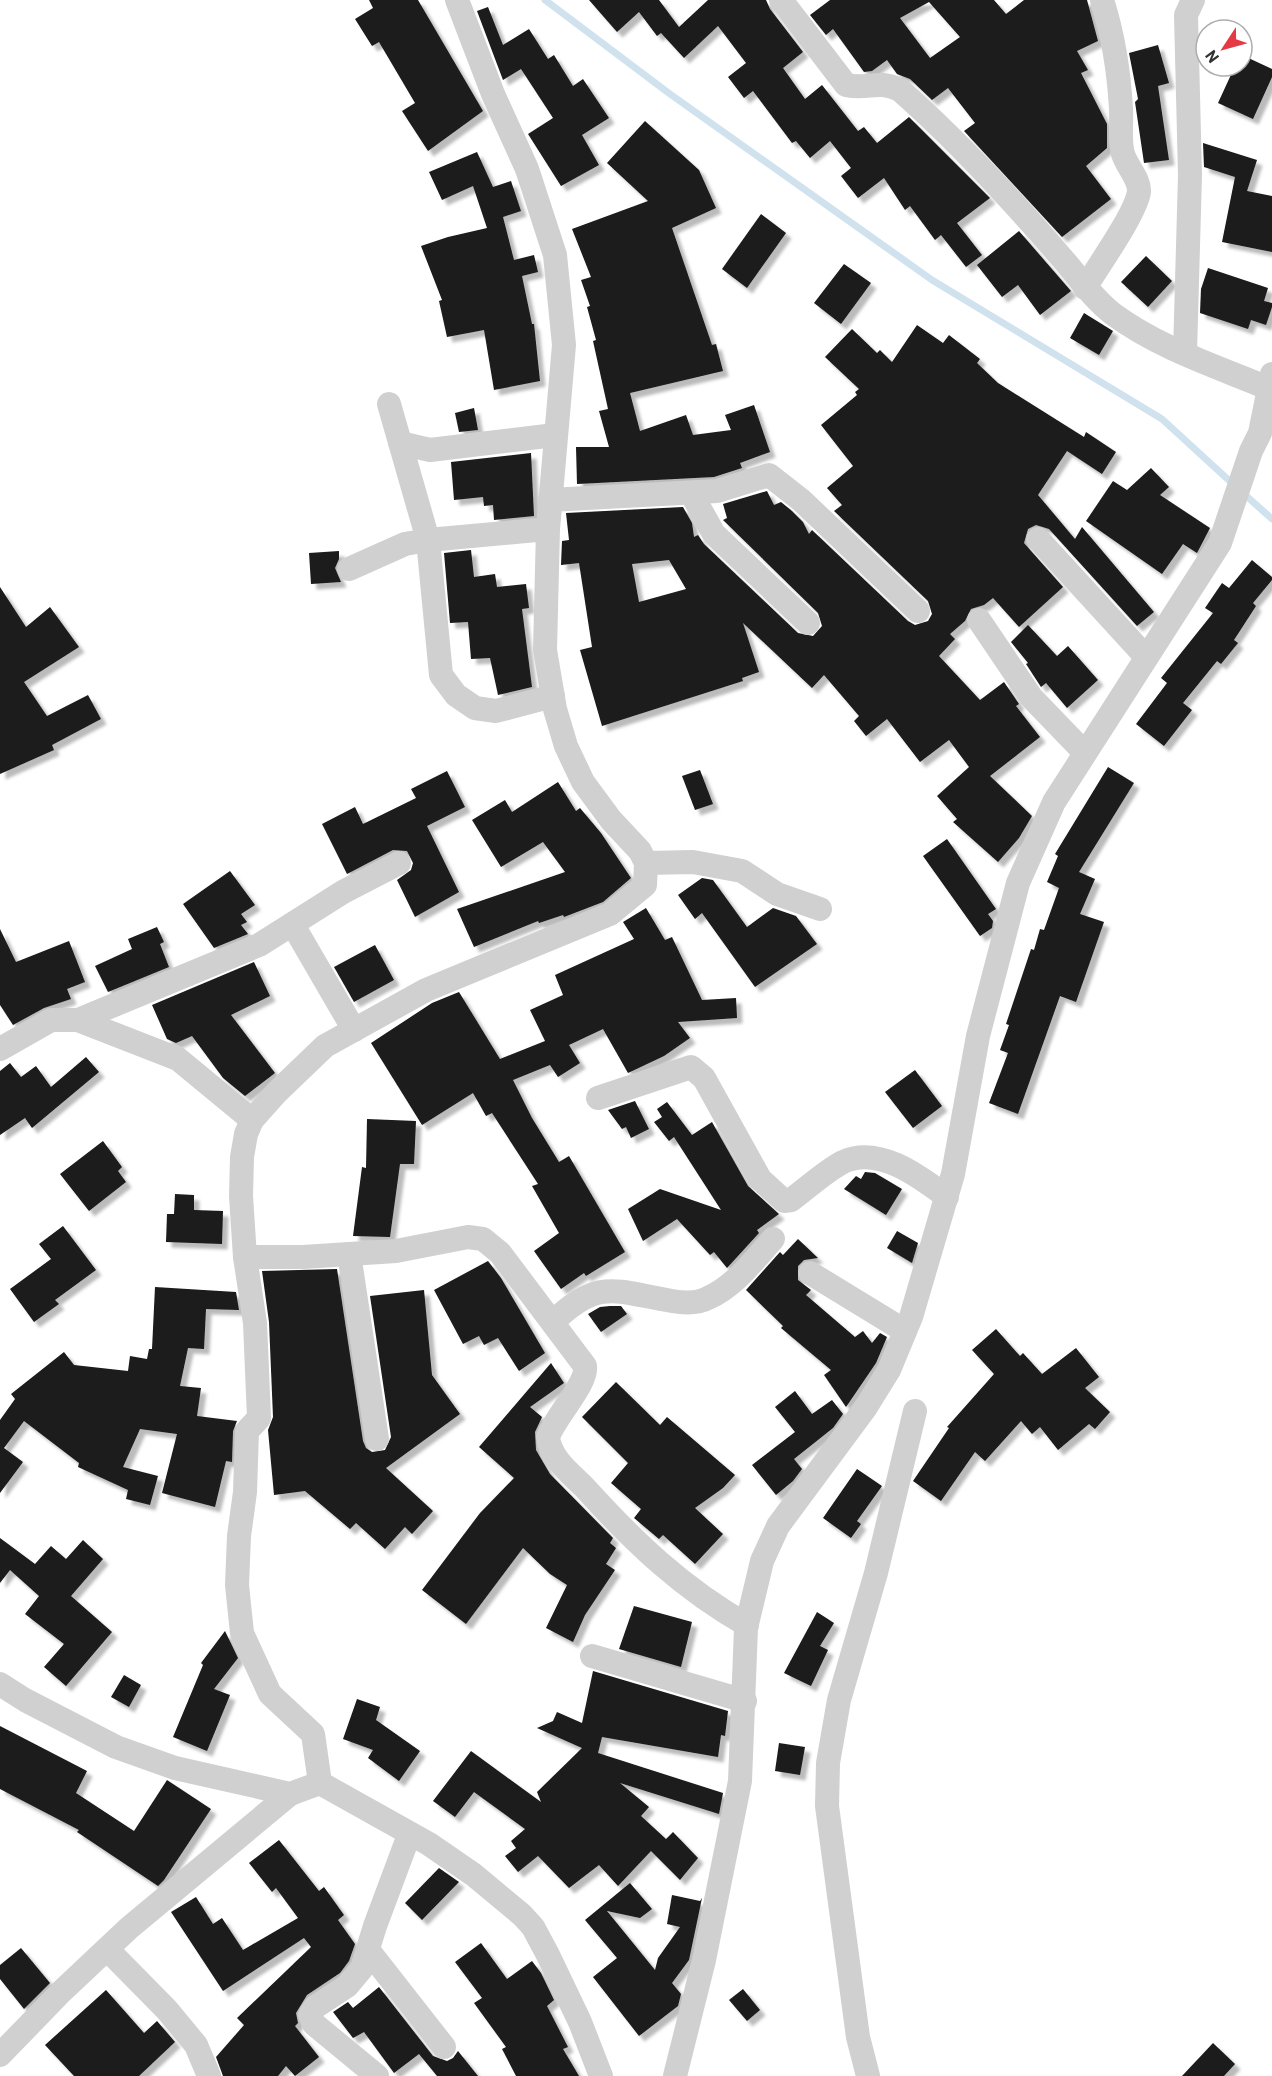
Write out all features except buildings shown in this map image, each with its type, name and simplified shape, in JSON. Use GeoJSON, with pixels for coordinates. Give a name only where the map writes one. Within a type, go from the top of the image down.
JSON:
{"type":"FeatureCollection","features":[{"type":"Feature","properties":{"kind":"street"},"geometry":{"type":"LineString","coordinates":[[320,1783],[313,1734],[270,1694],[242,1633],[237,1585],[238,1536],[245,1492],[247,1431],[259,1418],[255,1323],[245,1257],[242,1158],[252,1120],[277,1092],[325,1046],[426,990],[610,914],[645,885],[646,863],[640,851],[611,820],[583,782],[566,746],[553,696],[546,650],[548,529],[564,345],[555,255],[527,169],[494,94],[458,0]]}},
{"type":"Feature","properties":{"kind":"street"},"geometry":{"type":"LineString","coordinates":[[675,2076],[704,1960],[740,1781],[747,1625],[762,1561],[778,1526],[878,1390],[905,1331],[947,1197],[978,1036],[1011,905],[1045,820],[1084,752],[1220,543],[1261,442],[1270,381],[1185,353],[1149,338],[1111,312],[1085,288],[1062,258],[926,113],[900,90],[885,83],[856,87],[846,85],[781,0]]}},
{"type":"Feature","properties":{"kind":"street"},"geometry":{"type":"LineString","coordinates":[[1085,288],[1129,215],[1138,193],[1138,183],[1129,170],[1122,153],[1121,106],[1110,30],[1102,0]]}},
{"type":"Feature","properties":{"kind":"street"},"geometry":{"type":"LineString","coordinates":[[1185,353],[1190,175],[1186,15],[1193,0]]}},
{"type":"Feature","properties":{"kind":"street"},"geometry":{"type":"LineString","coordinates":[[389,404],[428,540],[441,675],[456,694],[474,708],[496,711],[553,696]]}},
{"type":"Feature","properties":{"kind":"street"},"geometry":{"type":"LineString","coordinates":[[400,444],[430,450],[555,435]]}},
{"type":"Feature","properties":{"kind":"street"},"geometry":{"type":"LineString","coordinates":[[550,500],[691,493],[731,488],[769,475],[801,500],[918,611]]}},
{"type":"Feature","properties":{"kind":"street"},"geometry":{"type":"LineString","coordinates":[[691,493],[714,534],[808,623]]}},
{"type":"Feature","properties":{"kind":"street"},"geometry":{"type":"LineString","coordinates":[[349,569],[405,544],[548,529]]}},
{"type":"Feature","properties":{"kind":"street"},"geometry":{"type":"LineString","coordinates":[[1038,539],[1146,657]]}},
{"type":"Feature","properties":{"kind":"street"},"geometry":{"type":"LineString","coordinates":[[979,620],[1030,696],[1084,752]]}},
{"type":"Feature","properties":{"kind":"street"},"geometry":{"type":"LineString","coordinates":[[646,863],[693,862],[742,870],[777,894],[820,909]]}},
{"type":"Feature","properties":{"kind":"street"},"geometry":{"type":"LineString","coordinates":[[78,1020],[249,949],[293,925],[343,892],[399,863]]}},
{"type":"Feature","properties":{"kind":"street"},"geometry":{"type":"LineString","coordinates":[[293,925],[354,1030]]}},
{"type":"Feature","properties":{"kind":"street"},"geometry":{"type":"LineString","coordinates":[[0,1049],[51,1020],[78,1020],[178,1059],[252,1120]]}},
{"type":"Feature","properties":{"kind":"street"},"geometry":{"type":"LineString","coordinates":[[598,1098],[691,1067],[704,1078],[760,1179],[784,1201],[791,1200],[841,1162],[854,1158],[872,1158],[891,1163],[911,1172],[947,1197]]}},
{"type":"Feature","properties":{"kind":"street"},"geometry":{"type":"LineString","coordinates":[[245,1257],[396,1251],[468,1237],[483,1239],[500,1254],[585,1366],[586,1373],[552,1425],[548,1437],[554,1456],[630,1538],[671,1575],[712,1606],[747,1625]]}},
{"type":"Feature","properties":{"kind":"street"},"geometry":{"type":"LineString","coordinates":[[553,1322],[566,1310],[600,1291],[628,1291],[684,1303],[707,1299],[737,1278],[773,1239]]}},
{"type":"Feature","properties":{"kind":"street"},"geometry":{"type":"LineString","coordinates":[[350,1254],[377,1438]]}},
{"type":"Feature","properties":{"kind":"street"},"geometry":{"type":"LineString","coordinates":[[810,1273],[905,1331]]}},
{"type":"Feature","properties":{"kind":"street"},"geometry":{"type":"LineString","coordinates":[[868,2076],[858,2037],[827,1806],[828,1763],[839,1700],[876,1573],[915,1411]]}},
{"type":"Feature","properties":{"kind":"street"},"geometry":{"type":"LineString","coordinates":[[592,1656],[745,1701]]}},
{"type":"Feature","properties":{"kind":"street"},"geometry":{"type":"LineString","coordinates":[[0,1684],[25,1700],[116,1747],[175,1768],[290,1794]]}},
{"type":"Feature","properties":{"kind":"street"},"geometry":{"type":"LineString","coordinates":[[0,2055],[12,2040],[107,1949],[204,1863],[290,1794],[320,1783],[429,1844],[510,1903],[533,1927],[580,2022],[601,2076]]}},
{"type":"Feature","properties":{"kind":"street"},"geometry":{"type":"LineString","coordinates":[[376,2076],[314,2024],[310,2014],[315,2007],[347,1986],[362,1968],[409,1834]]}},
{"type":"Feature","properties":{"kind":"street"},"geometry":{"type":"LineString","coordinates":[[107,1949],[167,2010],[196,2045],[209,2076]]}},
{"type":"Feature","properties":{"kind":"street"},"geometry":{"type":"LineString","coordinates":[[368,1950],[444,2047]]}},
{"type":"Feature","properties":{"kind":"waterway"},"geometry":{"type":"LineString","coordinates":[[545,0],[670,94],[932,280],[1162,419],[1234,485]]}},
{"type":"Feature","properties":{"kind":"waterway"},"geometry":{"type":"LineString","coordinates":[[1243,493],[1272,519]]}}]}
